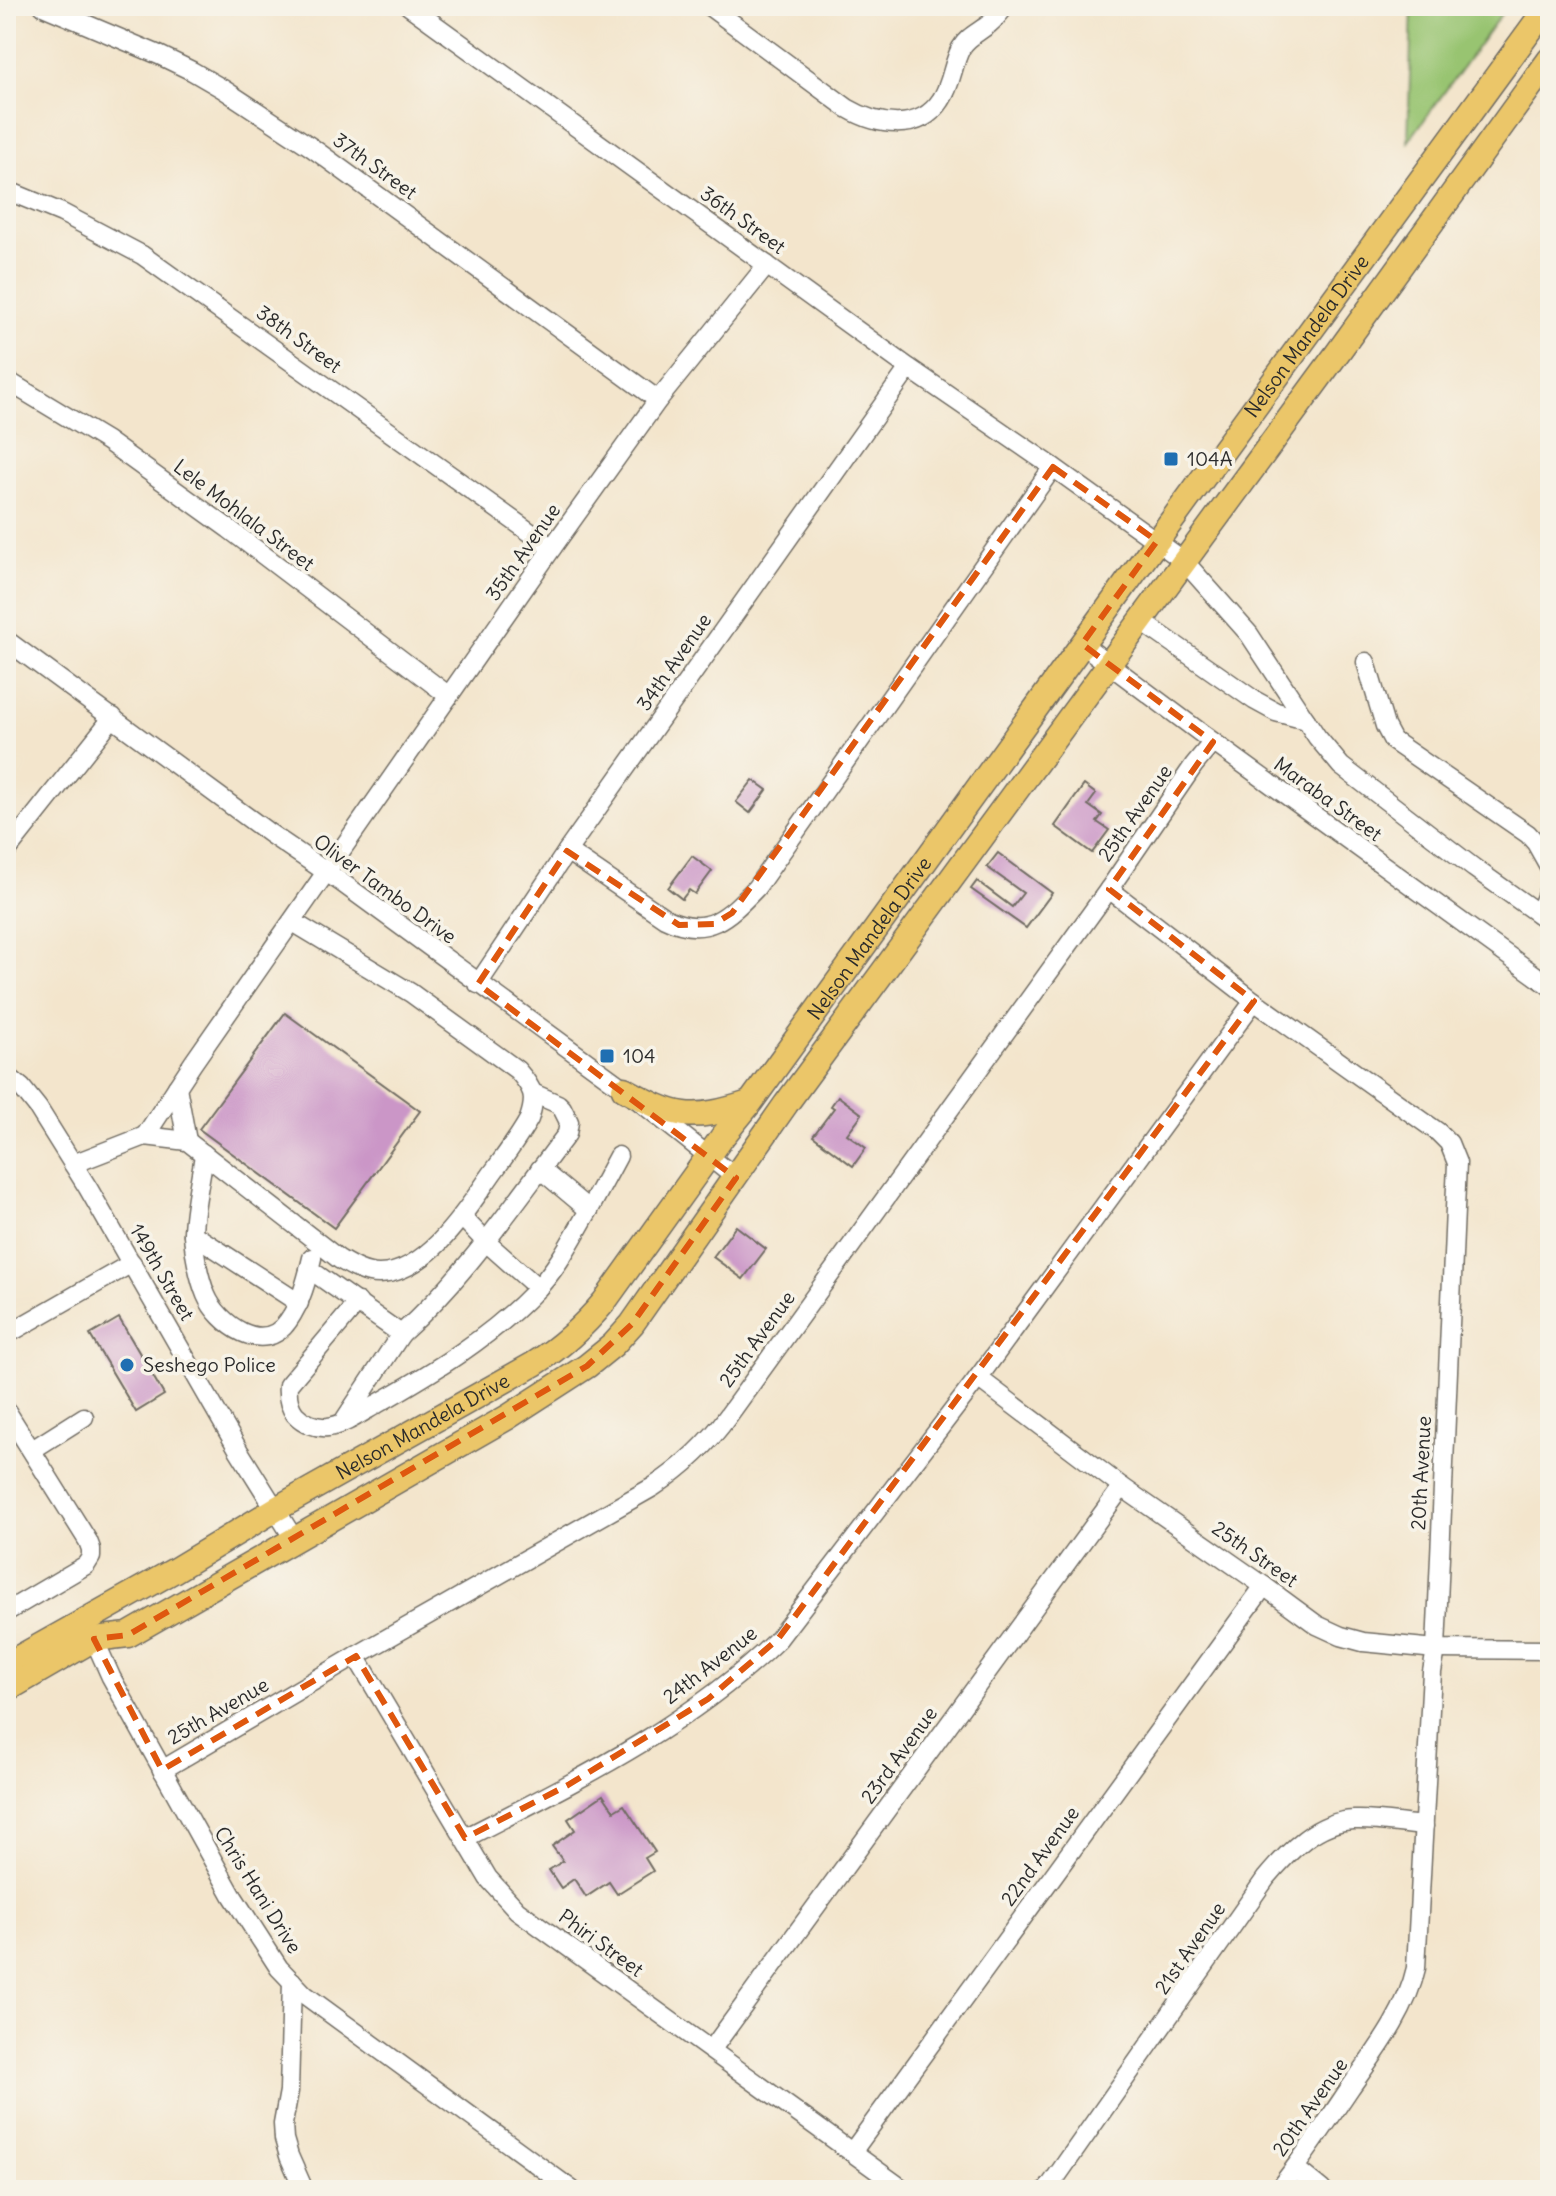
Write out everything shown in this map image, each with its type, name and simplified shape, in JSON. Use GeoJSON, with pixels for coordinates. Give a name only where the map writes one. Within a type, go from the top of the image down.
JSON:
{"type":"FeatureCollection","features":[{"type":"Feature","properties":{"kind":"main road","name":"Nelson Mandela Drive"},"geometry":{"type":"LineString","coordinates":[[6,1690],[175,1570],[558,1349],[583,1326],[604,1302],[750,1103],[1548,6]]}},
{"type":"Feature","properties":{"kind":"main road","name":"Nelson Mandela Drive"},"geometry":{"type":"LineString","coordinates":[[6,1665],[88,1630],[128,1635],[508,1417],[587,1366],[613,1345],[632,1324],[786,1104],[1550,59]]}},
{"type":"Feature","properties":{"kind":"main road"},"geometry":{"type":"LineString","coordinates":[[624,1089],[655,1106],[683,1115],[709,1115],[750,1103]]}},
{"type":"Feature","properties":{"kind":"street","name":"37th Street"},"geometry":{"type":"LineString","coordinates":[[43,6],[159,55],[223,89],[346,172],[658,400]]}},
{"type":"Feature","properties":{"kind":"street","name":"36th Street"},"geometry":{"type":"LineString","coordinates":[[409,6],[909,368],[1184,561],[1249,634],[1306,720],[1341,766],[1544,918]]}},
{"type":"Feature","properties":{"kind":"street"},"geometry":{"type":"LineString","coordinates":[[709,6],[847,108],[860,116],[895,124],[912,122],[932,110],[944,94],[965,42],[990,23],[1005,6]]}},
{"type":"Feature","properties":{"kind":"street","name":"38th Street"},"geometry":{"type":"LineString","coordinates":[[6,190],[62,213],[142,255],[552,548]]}},
{"type":"Feature","properties":{"kind":"street","name":"35th Avenue"},"geometry":{"type":"LineString","coordinates":[[145,1136],[552,548],[658,400],[767,265]]}},
{"type":"Feature","properties":{"kind":"street","name":"34th Avenue"},"geometry":{"type":"LineString","coordinates":[[478,984],[567,851],[909,368]]}},
{"type":"Feature","properties":{"kind":"street","name":"Lele Mohlala Street"},"geometry":{"type":"LineString","coordinates":[[6,380],[107,441],[449,696]]}},
{"type":"Feature","properties":{"kind":"street"},"geometry":{"type":"LineString","coordinates":[[567,851],[679,925],[698,927],[714,924],[732,913],[756,888],[1053,467]]}},
{"type":"Feature","properties":{"kind":"street"},"geometry":{"type":"LineString","coordinates":[[1141,621],[1254,700],[1276,712],[1306,720]]}},
{"type":"Feature","properties":{"kind":"street","name":"Oliver Tambo Drive"},"geometry":{"type":"LineString","coordinates":[[6,640],[624,1089],[736,1178]]}},
{"type":"Feature","properties":{"kind":"street","name":"Maraba Street"},"geometry":{"type":"LineString","coordinates":[[1082,644],[1550,986]]}},
{"type":"Feature","properties":{"kind":"street"},"geometry":{"type":"LineString","coordinates":[[1366,662],[1385,726],[1393,741],[1528,834],[1550,868]]}},
{"type":"Feature","properties":{"kind":"street"},"geometry":{"type":"LineString","coordinates":[[6,852],[113,717]]}},
{"type":"Feature","properties":{"kind":"street","name":"25th Avenue"},"geometry":{"type":"LineString","coordinates":[[162,1770],[653,1487],[702,1450],[1213,742]]}},
{"type":"Feature","properties":{"kind":"street"},"geometry":{"type":"LineString","coordinates":[[1544,918],[1550,886]]}},
{"type":"Feature","properties":{"kind":"street","name":"20th Avenue"},"geometry":{"type":"LineString","coordinates":[[1109,889],[1254,1001],[1438,1132],[1449,1143],[1457,1163],[1436,1649],[1432,1672],[1418,1953],[1412,1987],[1401,2011],[1278,2190]]}},
{"type":"Feature","properties":{"kind":"street"},"geometry":{"type":"LineString","coordinates":[[73,1164],[145,1136],[187,1141],[339,1259],[362,1271],[378,1274],[399,1271],[419,1260],[462,1217],[523,1130],[534,1106],[528,1083],[517,1070],[411,993],[293,922]]}},
{"type":"Feature","properties":{"kind":"street","name":"24th Avenue"},"geometry":{"type":"LineString","coordinates":[[465,1838],[568,1785],[645,1740],[708,1699],[755,1662],[778,1639],[978,1378],[1254,1001]]}},
{"type":"Feature","properties":{"kind":"street","name":"149th Street"},"geometry":{"type":"LineString","coordinates":[[6,1075],[29,1096],[73,1164],[239,1451],[294,1539]]}},
{"type":"Feature","properties":{"kind":"street"},"geometry":{"type":"LineString","coordinates":[[177,1087],[187,1141]]}},
{"type":"Feature","properties":{"kind":"street"},"geometry":{"type":"LineString","coordinates":[[342,1424],[401,1334],[448,1290],[567,1134],[569,1122],[562,1108],[533,1093]]}},
{"type":"Feature","properties":{"kind":"street"},"geometry":{"type":"LineString","coordinates":[[204,1154],[193,1234],[206,1295],[222,1320],[250,1336],[270,1335],[281,1330],[299,1303],[316,1242]]}},
{"type":"Feature","properties":{"kind":"street"},"geometry":{"type":"LineString","coordinates":[[358,1302],[288,1385],[288,1401],[300,1419],[312,1425],[326,1428],[342,1424],[473,1345],[516,1310],[538,1288],[566,1250],[618,1156]]}},
{"type":"Feature","properties":{"kind":"street"},"geometry":{"type":"LineString","coordinates":[[540,1169],[589,1210]]}},
{"type":"Feature","properties":{"kind":"street"},"geometry":{"type":"LineString","coordinates":[[462,1217],[538,1288]]}},
{"type":"Feature","properties":{"kind":"street"},"geometry":{"type":"LineString","coordinates":[[193,1234],[299,1303]]}},
{"type":"Feature","properties":{"kind":"street"},"geometry":{"type":"LineString","coordinates":[[6,1335],[132,1263]]}},
{"type":"Feature","properties":{"kind":"street"},"geometry":{"type":"LineString","coordinates":[[309,1269],[401,1334]]}},
{"type":"Feature","properties":{"kind":"street","name":"25th Street"},"geometry":{"type":"LineString","coordinates":[[978,1378],[1122,1487],[1317,1625],[1363,1642],[1436,1649],[1550,1650]]}},
{"type":"Feature","properties":{"kind":"street"},"geometry":{"type":"LineString","coordinates":[[32,1450],[84,1417]]}},
{"type":"Feature","properties":{"kind":"street"},"geometry":{"type":"LineString","coordinates":[[6,1612],[86,1565],[91,1557],[91,1549],[80,1527],[32,1450],[9,1421]]}},
{"type":"Feature","properties":{"kind":"street","name":"23rd Avenue"},"geometry":{"type":"LineString","coordinates":[[712,2049],[1122,1487]]}},
{"type":"Feature","properties":{"kind":"street","name":"22nd Avenue"},"geometry":{"type":"LineString","coordinates":[[852,2152],[1264,1586]]}},
{"type":"Feature","properties":{"kind":"street","name":"Chris Hani Drive"},"geometry":{"type":"LineString","coordinates":[[88,1630],[232,1895],[269,1954],[292,1981],[313,2001],[572,2190]]}},
{"type":"Feature","properties":{"kind":"street","name":"Phiri Street"},"geometry":{"type":"LineString","coordinates":[[356,1656],[488,1878],[517,1910],[904,2190]]}},
{"type":"Feature","properties":{"kind":"street","name":"21st Avenue"},"geometry":{"type":"LineString","coordinates":[[1047,2190],[1280,1862],[1327,1825],[1352,1819],[1424,1826]]}},
{"type":"Feature","properties":{"kind":"street"},"geometry":{"type":"LineString","coordinates":[[292,1981],[289,2091],[283,2124],[289,2156],[304,2190]]}},
{"type":"Feature","properties":{"kind":"street"},"geometry":{"type":"LineString","coordinates":[[1295,2168],[1322,2190]]}},
{"type":"Feature","properties":{"kind":"highlighted area"},"geometry":{"type":"Polygon","coordinates":[[[1053,467],[1157,541],[1082,644],[1213,742],[1109,889],[1254,1001],[778,1639],[708,1699],[568,1785],[465,1838],[356,1656],[162,1770],[94,1639],[128,1635],[587,1366],[632,1324],[736,1178],[478,984],[567,851],[679,925],[714,924],[732,913],[1053,467]]]}},
{"type":"Feature","properties":{"kind":"green space"},"geometry":{"type":"Polygon","coordinates":[[[1412,6],[1507,6],[1408,142],[1412,6]]]}},
{"type":"Feature","properties":{"kind":"building"},"geometry":{"type":"Polygon","coordinates":[[[753,780],[767,790],[750,813],[736,802],[753,780]]]}},
{"type":"Feature","properties":{"kind":"building"},"geometry":{"type":"Polygon","coordinates":[[[1084,785],[1096,794],[1088,805],[1102,815],[1097,822],[1109,830],[1092,853],[1055,826],[1084,785]]]}},
{"type":"Feature","properties":{"kind":"building"},"geometry":{"type":"Polygon","coordinates":[[[998,853],[1052,893],[1026,928],[971,889],[977,881],[1012,907],[1023,893],[987,867],[998,853]]]}},
{"type":"Feature","properties":{"kind":"building"},"geometry":{"type":"Polygon","coordinates":[[[692,856],[712,871],[695,894],[689,890],[682,899],[668,888],[692,856]]]}},
{"type":"Feature","properties":{"kind":"building"},"geometry":{"type":"Polygon","coordinates":[[[285,1013],[420,1111],[334,1228],[199,1129],[285,1013]]]}},
{"type":"Feature","properties":{"kind":"building"},"geometry":{"type":"Polygon","coordinates":[[[838,1096],[862,1114],[847,1134],[866,1148],[853,1166],[813,1136],[834,1108],[831,1106],[838,1096]]]}},
{"type":"Feature","properties":{"kind":"building"},"geometry":{"type":"Polygon","coordinates":[[[736,1226],[766,1249],[743,1279],[713,1257],[736,1226]]]}},
{"type":"Feature","properties":{"kind":"building","name":"Seshego Police"},"geometry":{"type":"Polygon","coordinates":[[[119,1318],[164,1395],[136,1412],[90,1335],[119,1318]]]}},
{"type":"Feature","properties":{"kind":"building"},"geometry":{"type":"Polygon","coordinates":[[[603,1795],[614,1811],[624,1805],[655,1852],[645,1858],[653,1871],[617,1894],[609,1882],[586,1897],[574,1879],[561,1888],[549,1870],[563,1861],[552,1846],[575,1830],[568,1819],[603,1795]]]}},
{"type":"Feature","properties":{"kind":"place","name":"104A"},"geometry":{"type":"Point","coordinates":[1171,459]}},
{"type":"Feature","properties":{"kind":"place","name":"104"},"geometry":{"type":"Point","coordinates":[607,1056]}},
{"type":"Feature","properties":{"kind":"place","name":"Seshego Police"},"geometry":{"type":"Point","coordinates":[127,1365]}}]}
